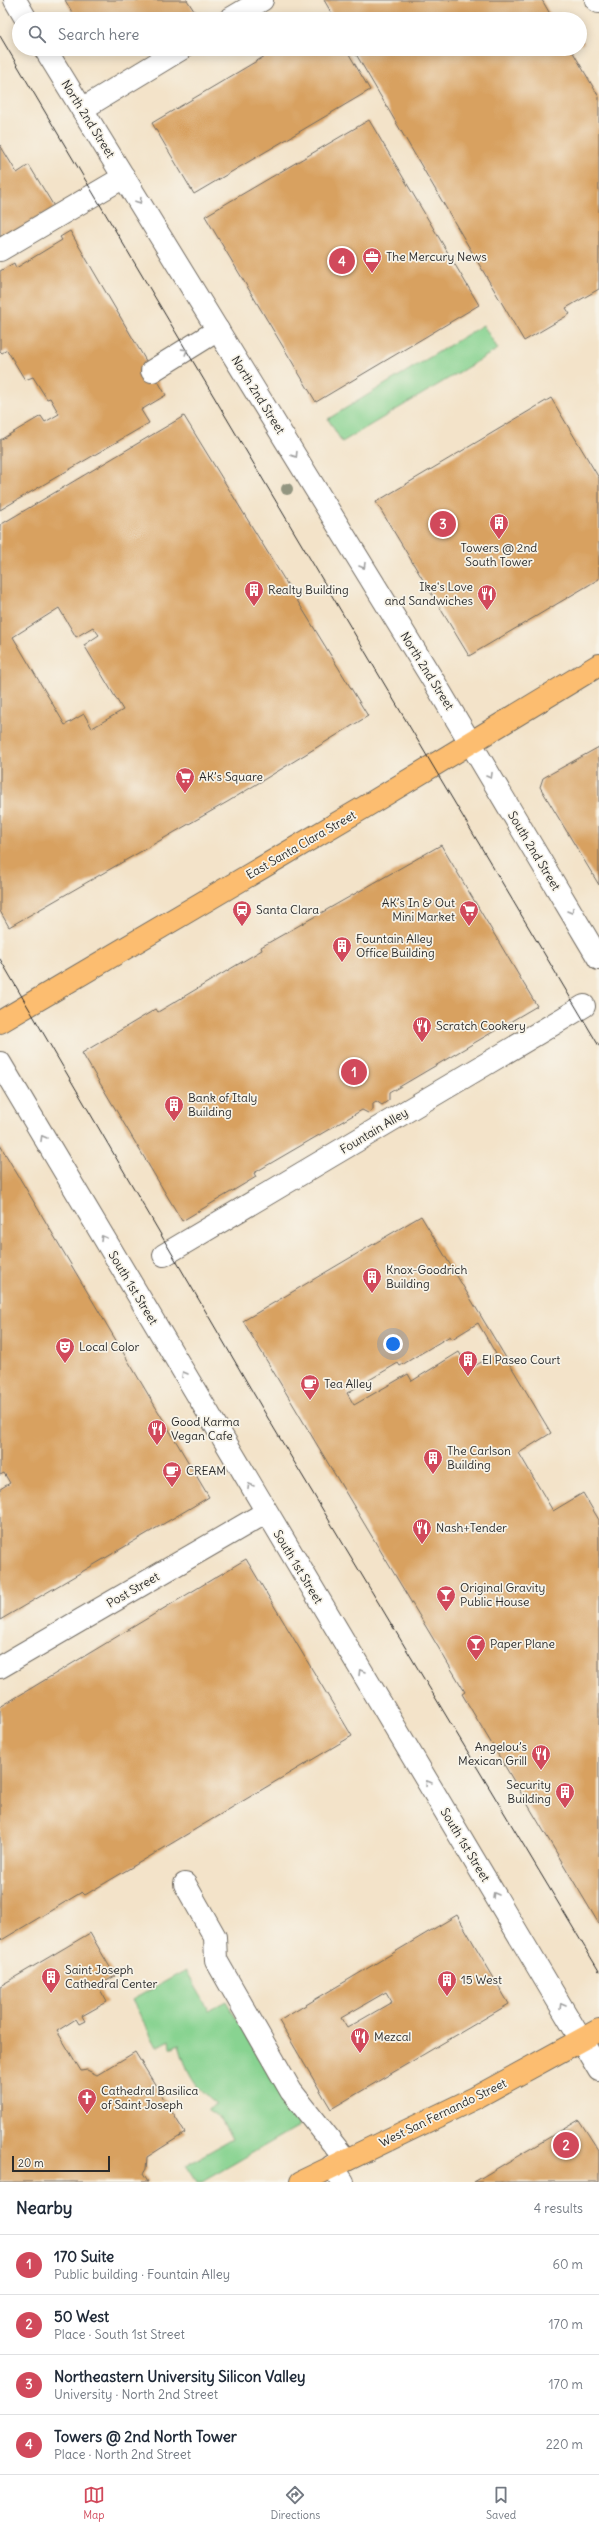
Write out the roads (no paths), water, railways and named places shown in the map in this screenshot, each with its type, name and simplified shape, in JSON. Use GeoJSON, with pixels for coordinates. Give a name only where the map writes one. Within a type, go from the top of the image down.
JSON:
{"type":"FeatureCollection","features":[{"type":"Feature","properties":{"kind":"main road","name":"East Santa Clara Street"},"geometry":{"type":"LineString","coordinates":[[0,1022],[363,808],[599,665]]}},
{"type":"Feature","properties":{"kind":"main road","name":"West San Fernando Street"},"geometry":{"type":"LineString","coordinates":[[301,2182],[341,2169],[590,2035]]}},
{"type":"Feature","properties":{"kind":"street"},"geometry":{"type":"LineString","coordinates":[[15,0],[22,12]]}},
{"type":"Feature","properties":{"kind":"street"},"geometry":{"type":"LineString","coordinates":[[242,12],[262,0]]}},
{"type":"Feature","properties":{"kind":"street","name":"North 2nd Street"},"geometry":{"type":"LineString","coordinates":[[49,56],[470,742]]}},
{"type":"Feature","properties":{"kind":"street"},"geometry":{"type":"LineString","coordinates":[[82,109],[169,56]]}},
{"type":"Feature","properties":{"kind":"street"},"geometry":{"type":"LineString","coordinates":[[0,250],[124,177]]}},
{"type":"Feature","properties":{"kind":"street"},"geometry":{"type":"LineString","coordinates":[[152,371],[218,330]]}},
{"type":"Feature","properties":{"kind":"street","name":"South 2nd Street"},"geometry":{"type":"LineString","coordinates":[[470,742],[599,959]]}},
{"type":"Feature","properties":{"kind":"street","name":"Fountain Alley"},"geometry":{"type":"LineString","coordinates":[[164,1256],[584,1006]]}},
{"type":"Feature","properties":{"kind":"street","name":"South 1st Street"},"geometry":{"type":"LineString","coordinates":[[0,1063],[266,1512],[590,2035],[599,2070]]}},
{"type":"Feature","properties":{"kind":"street","name":"Post Street"},"geometry":{"type":"LineString","coordinates":[[0,1667],[266,1512]]}},
{"type":"Feature","properties":{"kind":"street"},"geometry":{"type":"LineString","coordinates":[[185,1884],[215,1937],[216,1960],[291,2091],[341,2169]]}},
{"type":"Feature","properties":{"kind":"tram line"},"geometry":{"type":"LineString","coordinates":[[0,36],[599,1046]]}},
{"type":"Feature","properties":{"kind":"tram line"},"geometry":{"type":"LineString","coordinates":[[0,959],[272,1425],[599,1971]]}},
{"type":"Feature","properties":{"kind":"place","name":"Towers @ 2nd North Tower"},"geometry":{"type":"Point","coordinates":[342,261]}},
{"type":"Feature","properties":{"kind":"place","name":"The Mercury News"},"geometry":{"type":"Point","coordinates":[372,274]}},
{"type":"Feature","properties":{"kind":"place","name":"Northeastern University Silicon Valley"},"geometry":{"type":"Point","coordinates":[443,524]}},
{"type":"Feature","properties":{"kind":"place","name":"Towers @ 2nd South Tower"},"geometry":{"type":"Point","coordinates":[499,540]}},
{"type":"Feature","properties":{"kind":"place","name":"Realty Building"},"geometry":{"type":"Point","coordinates":[254,607]}},
{"type":"Feature","properties":{"kind":"place","name":"Ike's Love and Sandwiches"},"geometry":{"type":"Point","coordinates":[487,611]}},
{"type":"Feature","properties":{"kind":"place","name":"AK’s Square"},"geometry":{"type":"Point","coordinates":[185,794]}},
{"type":"Feature","properties":{"kind":"place","name":"Santa Clara"},"geometry":{"type":"Point","coordinates":[242,927]}},
{"type":"Feature","properties":{"kind":"place","name":"AK’s In & Out Mini Market"},"geometry":{"type":"Point","coordinates":[469,927]}},
{"type":"Feature","properties":{"kind":"place","name":"Fountain Alley Office Building"},"geometry":{"type":"Point","coordinates":[342,963]}},
{"type":"Feature","properties":{"kind":"place","name":"Scratch Cookery"},"geometry":{"type":"Point","coordinates":[422,1043]}},
{"type":"Feature","properties":{"kind":"place","name":"170 Suite"},"geometry":{"type":"Point","coordinates":[354,1072]}},
{"type":"Feature","properties":{"kind":"place","name":"Bank of Italy Building"},"geometry":{"type":"Point","coordinates":[174,1122]}},
{"type":"Feature","properties":{"kind":"place","name":"Knox-Goodrich Building"},"geometry":{"type":"Point","coordinates":[372,1294]}},
{"type":"Feature","properties":{"kind":"place","name":"Local Color"},"geometry":{"type":"Point","coordinates":[65,1364]}},
{"type":"Feature","properties":{"kind":"place","name":"El Paseo Court"},"geometry":{"type":"Point","coordinates":[468,1377]}},
{"type":"Feature","properties":{"kind":"place","name":"Tea Alley"},"geometry":{"type":"Point","coordinates":[310,1401]}},
{"type":"Feature","properties":{"kind":"place","name":"Good Karma Vegan Cafe"},"geometry":{"type":"Point","coordinates":[157,1446]}},
{"type":"Feature","properties":{"kind":"place","name":"The Carlson Building"},"geometry":{"type":"Point","coordinates":[433,1475]}},
{"type":"Feature","properties":{"kind":"place","name":"CREAM"},"geometry":{"type":"Point","coordinates":[172,1488]}},
{"type":"Feature","properties":{"kind":"place","name":"Nash+Tender"},"geometry":{"type":"Point","coordinates":[422,1545]}},
{"type":"Feature","properties":{"kind":"place","name":"Original Gravity Public House"},"geometry":{"type":"Point","coordinates":[446,1612]}},
{"type":"Feature","properties":{"kind":"place","name":"Paper Plane"},"geometry":{"type":"Point","coordinates":[476,1661]}},
{"type":"Feature","properties":{"kind":"place","name":"Angelou’s Mexican Grill"},"geometry":{"type":"Point","coordinates":[541,1771]}},
{"type":"Feature","properties":{"kind":"place","name":"Security Building"},"geometry":{"type":"Point","coordinates":[565,1809]}},
{"type":"Feature","properties":{"kind":"place","name":"Saint Joseph Cathedral Center"},"geometry":{"type":"Point","coordinates":[51,1994]}},
{"type":"Feature","properties":{"kind":"place","name":"15 West"},"geometry":{"type":"Point","coordinates":[447,1997]}},
{"type":"Feature","properties":{"kind":"place","name":"Mezcal"},"geometry":{"type":"Point","coordinates":[360,2054]}},
{"type":"Feature","properties":{"kind":"place","name":"Cathedral Basilica of Saint Joseph"},"geometry":{"type":"Point","coordinates":[87,2115]}},
{"type":"Feature","properties":{"kind":"place","name":"50 West"},"geometry":{"type":"Point","coordinates":[566,2145]}}]}
